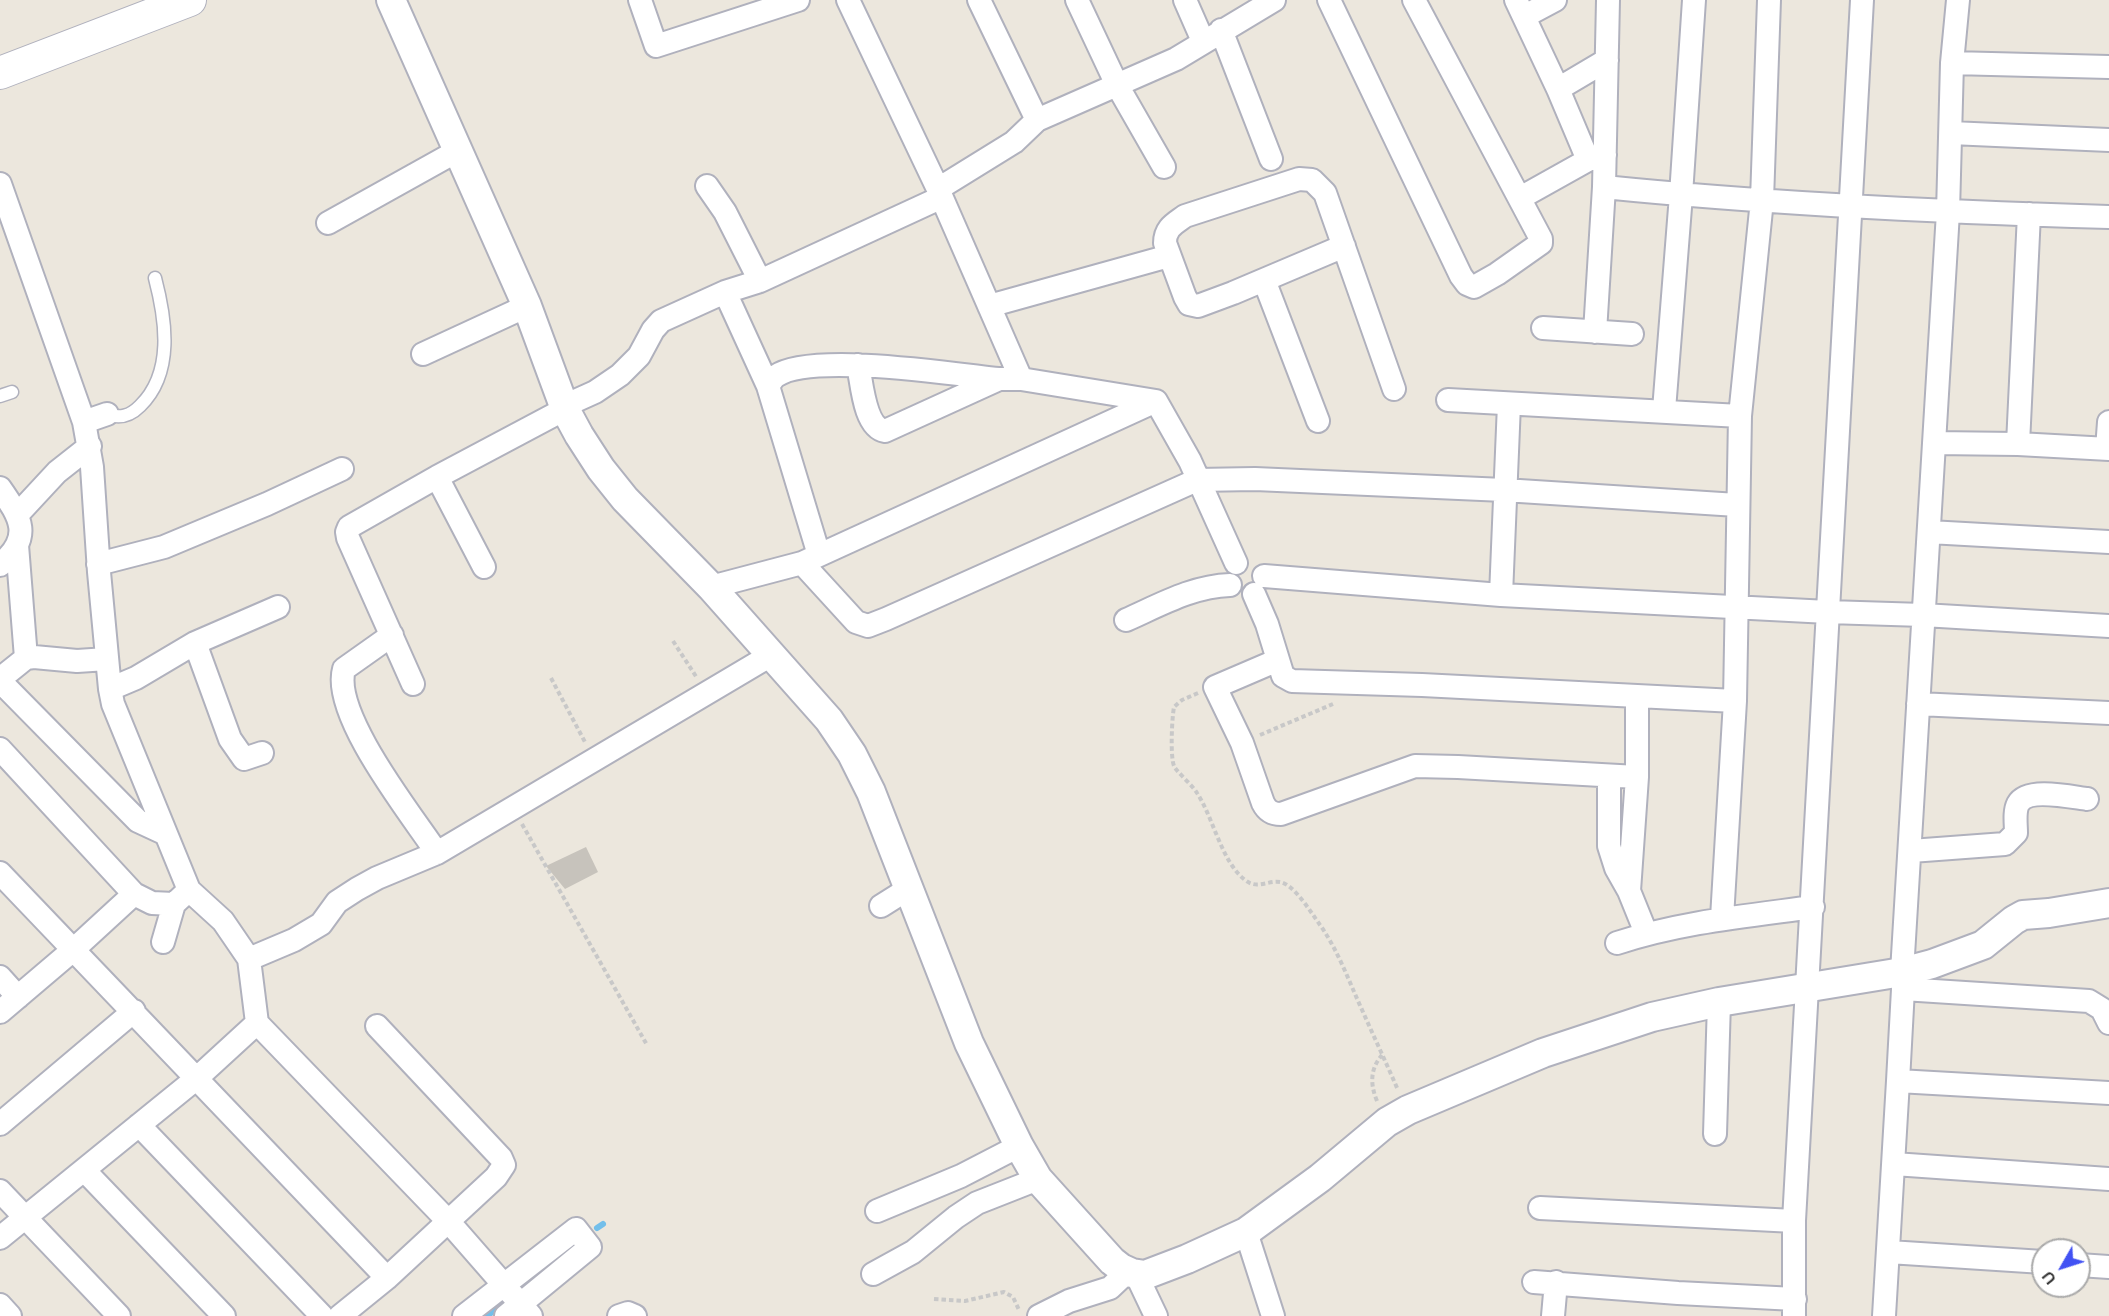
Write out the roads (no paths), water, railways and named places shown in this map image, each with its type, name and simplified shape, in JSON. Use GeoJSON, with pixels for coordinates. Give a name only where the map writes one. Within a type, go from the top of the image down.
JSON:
{"type":"FeatureCollection","features":[{"type":"Feature","properties":{"kind":"main road"},"geometry":{"type":"LineString","coordinates":[[0,73],[190,0]]}},
{"type":"Feature","properties":{"kind":"street"},"geometry":{"type":"LineString","coordinates":[[391,0],[527,306],[564,407],[579,435],[609,480],[625,499],[711,587],[830,720],[852,754],[871,792],[969,1043],[1019,1146],[1038,1179],[1112,1261],[1132,1273],[1145,1275],[1246,1232],[1320,1178],[1397,1116],[1543,1053],[1652,1017],[1719,1002],[1807,988],[1902,981],[2089,1001],[2102,1009],[2109,1023]]}},
{"type":"Feature","properties":{"kind":"street"},"geometry":{"type":"LineString","coordinates":[[640,0],[656,46],[798,0]]}},
{"type":"Feature","properties":{"kind":"street"},"geometry":{"type":"LineString","coordinates":[[848,0],[939,193],[1021,379]]}},
{"type":"Feature","properties":{"kind":"street"},"geometry":{"type":"LineString","coordinates":[[980,0],[1037,120]]}},
{"type":"Feature","properties":{"kind":"street"},"geometry":{"type":"LineString","coordinates":[[1077,0],[1117,85],[1164,167]]}},
{"type":"Feature","properties":{"kind":"street"},"geometry":{"type":"LineString","coordinates":[[1185,0],[1212,36],[1271,159]]}},
{"type":"Feature","properties":{"kind":"street"},"geometry":{"type":"LineString","coordinates":[[413,684],[348,538],[349,527],[594,392],[620,375],[639,356],[653,330],[661,321],[725,292],[760,281],[939,193],[1014,142],[1037,120],[1176,59],[1274,0]]}},
{"type":"Feature","properties":{"kind":"street"},"geometry":{"type":"LineString","coordinates":[[1329,0],[1461,276],[1469,286],[1476,286],[1542,242],[1540,234],[1414,0]]}},
{"type":"Feature","properties":{"kind":"street"},"geometry":{"type":"LineString","coordinates":[[1555,0],[1521,8],[1558,89],[1596,158],[1604,187],[1595,332]]}},
{"type":"Feature","properties":{"kind":"street"},"geometry":{"type":"LineString","coordinates":[[1596,158],[1607,60],[1608,0]]}},
{"type":"Feature","properties":{"kind":"street"},"geometry":{"type":"LineString","coordinates":[[1664,410],[1694,0]]}},
{"type":"Feature","properties":{"kind":"street"},"geometry":{"type":"LineString","coordinates":[[1722,918],[1735,701],[1740,416],[1762,200],[1768,0]]}},
{"type":"Feature","properties":{"kind":"street"},"geometry":{"type":"LineString","coordinates":[[1553,1316],[1545,1282],[1678,1293],[1795,1307],[1794,1221],[1862,0]]}},
{"type":"Feature","properties":{"kind":"street"},"geometry":{"type":"LineString","coordinates":[[1884,1316],[1948,212],[1952,63],[1958,0]]}},
{"type":"Feature","properties":{"kind":"street"},"geometry":{"type":"LineString","coordinates":[[1558,89],[1607,60]]}},
{"type":"Feature","properties":{"kind":"street"},"geometry":{"type":"LineString","coordinates":[[1952,63],[2109,67]]}},
{"type":"Feature","properties":{"kind":"street"},"geometry":{"type":"LineString","coordinates":[[1951,133],[2109,140]]}},
{"type":"Feature","properties":{"kind":"street"},"geometry":{"type":"LineString","coordinates":[[328,223],[459,150]]}},
{"type":"Feature","properties":{"kind":"street"},"geometry":{"type":"LineString","coordinates":[[1520,198],[1596,158]]}},
{"type":"Feature","properties":{"kind":"street"},"geometry":{"type":"LineString","coordinates":[[1344,246],[1198,306],[1189,303],[1185,297],[1169,256],[1165,234],[1185,216],[1299,179],[1312,180],[1325,193],[1344,246],[1394,389]]}},
{"type":"Feature","properties":{"kind":"street"},"geometry":{"type":"LineString","coordinates":[[0,184],[84,422],[90,446],[98,564],[113,704],[166,834],[181,897],[163,942]]}},
{"type":"Feature","properties":{"kind":"street"},"geometry":{"type":"LineString","coordinates":[[707,186],[725,212],[760,281]]}},
{"type":"Feature","properties":{"kind":"street"},"geometry":{"type":"LineString","coordinates":[[1604,187],[1681,195],[1948,212],[2109,217]]}},
{"type":"Feature","properties":{"kind":"street"},"geometry":{"type":"LineString","coordinates":[[2018,444],[2030,214]]}},
{"type":"Feature","properties":{"kind":"street"},"geometry":{"type":"LineString","coordinates":[[989,306],[1169,256]]}},
{"type":"Feature","properties":{"kind":"street"},"geometry":{"type":"LineString","coordinates":[[1264,280],[1318,421]]}},
{"type":"Feature","properties":{"kind":"street"},"geometry":{"type":"LineString","coordinates":[[725,292],[768,386],[811,559],[856,622],[865,626],[872,625],[1197,480],[1255,479],[1504,490],[1737,506]]}},
{"type":"Feature","properties":{"kind":"street"},"geometry":{"type":"LineString","coordinates":[[423,354],[527,306]]}},
{"type":"Feature","properties":{"kind":"street"},"geometry":{"type":"LineString","coordinates":[[1543,328],[1632,334]]}},
{"type":"Feature","properties":{"kind":"street"},"geometry":{"type":"LineString","coordinates":[[768,386],[774,376],[794,368],[858,365],[998,379],[1021,379],[1156,401]]}},
{"type":"Feature","properties":{"kind":"street"},"geometry":{"type":"LineString","coordinates":[[858,365],[867,412],[876,427],[885,431],[998,379]]}},
{"type":"Feature","properties":{"kind":"street"},"geometry":{"type":"LineString","coordinates":[[1448,400],[1664,410],[1740,416]]}},
{"type":"Feature","properties":{"kind":"street"},"geometry":{"type":"LineString","coordinates":[[711,587],[811,559],[1156,401]]}},
{"type":"Feature","properties":{"kind":"street"},"geometry":{"type":"LineString","coordinates":[[1156,401],[1190,460],[1236,563]]}},
{"type":"Feature","properties":{"kind":"street"},"geometry":{"type":"LineString","coordinates":[[1501,595],[1509,404]]}},
{"type":"Feature","properties":{"kind":"street"},"geometry":{"type":"LineString","coordinates":[[84,422],[107,414]]}},
{"type":"Feature","properties":{"kind":"street"},"geometry":{"type":"LineString","coordinates":[[1934,443],[2018,444],[2108,449],[2109,422]]}},
{"type":"Feature","properties":{"kind":"street"},"geometry":{"type":"LineString","coordinates":[[18,514],[57,472],[90,446]]}},
{"type":"Feature","properties":{"kind":"street"},"geometry":{"type":"LineString","coordinates":[[98,564],[164,547],[267,504],[342,469]]}},
{"type":"Feature","properties":{"kind":"street"},"geometry":{"type":"LineString","coordinates":[[437,477],[484,567]]}},
{"type":"Feature","properties":{"kind":"street"},"geometry":{"type":"LineString","coordinates":[[0,488],[18,514],[21,534],[17,545],[0,565]]}},
{"type":"Feature","properties":{"kind":"street"},"geometry":{"type":"LineString","coordinates":[[1929,532],[2109,542]]}},
{"type":"Feature","properties":{"kind":"street"},"geometry":{"type":"LineString","coordinates":[[17,545],[26,658]]}},
{"type":"Feature","properties":{"kind":"street"},"geometry":{"type":"LineString","coordinates":[[1735,701],[1422,685],[1305,683],[1288,679],[1283,676],[1268,624],[1259,585],[1261,567],[1245,560],[1236,563],[1230,573],[1230,585],[1238,593],[1244,595],[1259,585],[1923,615],[2109,626]]}},
{"type":"Feature","properties":{"kind":"street"},"geometry":{"type":"LineString","coordinates":[[1126,620],[1189,593],[1211,586],[1230,585]]}},
{"type":"Feature","properties":{"kind":"street"},"geometry":{"type":"LineString","coordinates":[[110,689],[136,678],[195,643],[279,607]]}},
{"type":"Feature","properties":{"kind":"street"},"geometry":{"type":"LineString","coordinates":[[392,635],[344,669],[341,678],[343,694],[362,741],[437,853]]}},
{"type":"Feature","properties":{"kind":"street"},"geometry":{"type":"LineString","coordinates":[[195,643],[230,739],[244,759],[262,753]]}},
{"type":"Feature","properties":{"kind":"street"},"geometry":{"type":"LineString","coordinates":[[249,959],[294,940],[321,924],[337,902],[377,878],[437,853],[771,655]]}},
{"type":"Feature","properties":{"kind":"street"},"geometry":{"type":"LineString","coordinates":[[107,659],[77,661],[26,658],[0,680],[138,821],[166,834]]}},
{"type":"Feature","properties":{"kind":"street"},"geometry":{"type":"LineString","coordinates":[[1278,660],[1215,687],[1242,742],[1263,803],[1268,811],[1277,814],[1415,766],[1637,777]]}},
{"type":"Feature","properties":{"kind":"street"},"geometry":{"type":"LineString","coordinates":[[1629,891],[1637,777],[1637,697]]}},
{"type":"Feature","properties":{"kind":"street"},"geometry":{"type":"LineString","coordinates":[[1918,704],[2109,713]]}},
{"type":"Feature","properties":{"kind":"street"},"geometry":{"type":"LineString","coordinates":[[0,749],[134,894],[152,903],[181,897],[223,921],[249,959],[257,1023],[447,1221],[503,1284],[519,1312],[590,1247],[590,1244],[574,1228],[503,1284],[465,1316]]}},
{"type":"Feature","properties":{"kind":"street"},"geometry":{"type":"LineString","coordinates":[[1609,776],[1609,846],[1616,868],[1629,891],[1646,933]]}},
{"type":"Feature","properties":{"kind":"street"},"geometry":{"type":"LineString","coordinates":[[1911,851],[2005,844],[2016,833],[2017,806],[2028,796],[2052,795],[2087,800]]}},
{"type":"Feature","properties":{"kind":"street"},"geometry":{"type":"LineString","coordinates":[[0,873],[387,1278]]}},
{"type":"Feature","properties":{"kind":"street"},"geometry":{"type":"LineString","coordinates":[[881,906],[908,890]]}},
{"type":"Feature","properties":{"kind":"street"},"geometry":{"type":"LineString","coordinates":[[0,1012],[74,950],[134,894]]}},
{"type":"Feature","properties":{"kind":"street"},"geometry":{"type":"LineString","coordinates":[[1902,981],[1983,945],[2023,915],[2109,903]]}},
{"type":"Feature","properties":{"kind":"street"},"geometry":{"type":"LineString","coordinates":[[1617,943],[1646,933],[1722,918],[1813,907]]}},
{"type":"Feature","properties":{"kind":"street"},"geometry":{"type":"LineString","coordinates":[[0,977],[18,997]]}},
{"type":"Feature","properties":{"kind":"street"},"geometry":{"type":"LineString","coordinates":[[1715,1134],[1719,1002]]}},
{"type":"Feature","properties":{"kind":"street"},"geometry":{"type":"LineString","coordinates":[[0,1124],[134,1011]]}},
{"type":"Feature","properties":{"kind":"street"},"geometry":{"type":"LineString","coordinates":[[0,1238],[196,1078],[257,1023]]}},
{"type":"Feature","properties":{"kind":"street"},"geometry":{"type":"LineString","coordinates":[[340,1316],[387,1278],[496,1177],[503,1167],[503,1160],[377,1026]]}},
{"type":"Feature","properties":{"kind":"street"},"geometry":{"type":"LineString","coordinates":[[1898,1081],[2109,1093]]}},
{"type":"Feature","properties":{"kind":"street"},"geometry":{"type":"LineString","coordinates":[[139,1125],[322,1316]]}},
{"type":"Feature","properties":{"kind":"street"},"geometry":{"type":"LineString","coordinates":[[877,1211],[962,1176],[1019,1146]]}},
{"type":"Feature","properties":{"kind":"street"},"geometry":{"type":"LineString","coordinates":[[1894,1164],[2109,1179]]}},
{"type":"Feature","properties":{"kind":"street"},"geometry":{"type":"LineString","coordinates":[[84,1170],[224,1316]]}},
{"type":"Feature","properties":{"kind":"street"},"geometry":{"type":"LineString","coordinates":[[873,1274],[901,1260],[977,1203],[1038,1179]]}},
{"type":"Feature","properties":{"kind":"street"},"geometry":{"type":"LineString","coordinates":[[0,1191],[119,1316]]}},
{"type":"Feature","properties":{"kind":"street"},"geometry":{"type":"LineString","coordinates":[[1540,1208],[1794,1221]]}},
{"type":"Feature","properties":{"kind":"street"},"geometry":{"type":"LineString","coordinates":[[1246,1232],[1273,1316]]}},
{"type":"Feature","properties":{"kind":"street"},"geometry":{"type":"LineString","coordinates":[[1889,1252],[2031,1261]]}},
{"type":"Feature","properties":{"kind":"street"},"geometry":{"type":"LineString","coordinates":[[2091,1266],[2109,1267]]}},
{"type":"Feature","properties":{"kind":"street"},"geometry":{"type":"LineString","coordinates":[[1039,1316],[1068,1301],[1110,1288],[1132,1273]]}},
{"type":"Feature","properties":{"kind":"street"},"geometry":{"type":"LineString","coordinates":[[1132,1273],[1156,1316]]}},
{"type":"Feature","properties":{"kind":"street"},"geometry":{"type":"LineString","coordinates":[[0,1305],[10,1316]]}},
{"type":"Feature","properties":{"kind":"street"},"geometry":{"type":"LineString","coordinates":[[619,1316],[628,1313],[635,1316]]}},
{"type":"Feature","properties":{"kind":"lane"},"geometry":{"type":"LineString","coordinates":[[107,414],[121,417],[134,412],[147,399],[161,370],[165,334],[164,311],[155,278]]}},
{"type":"Feature","properties":{"kind":"waterway"},"geometry":{"type":"LineString","coordinates":[[597,1228],[603,1224]]}},
{"type":"Feature","properties":{"kind":"waterway"},"geometry":{"type":"LineString","coordinates":[[487,1316],[501,1305]]}}]}
